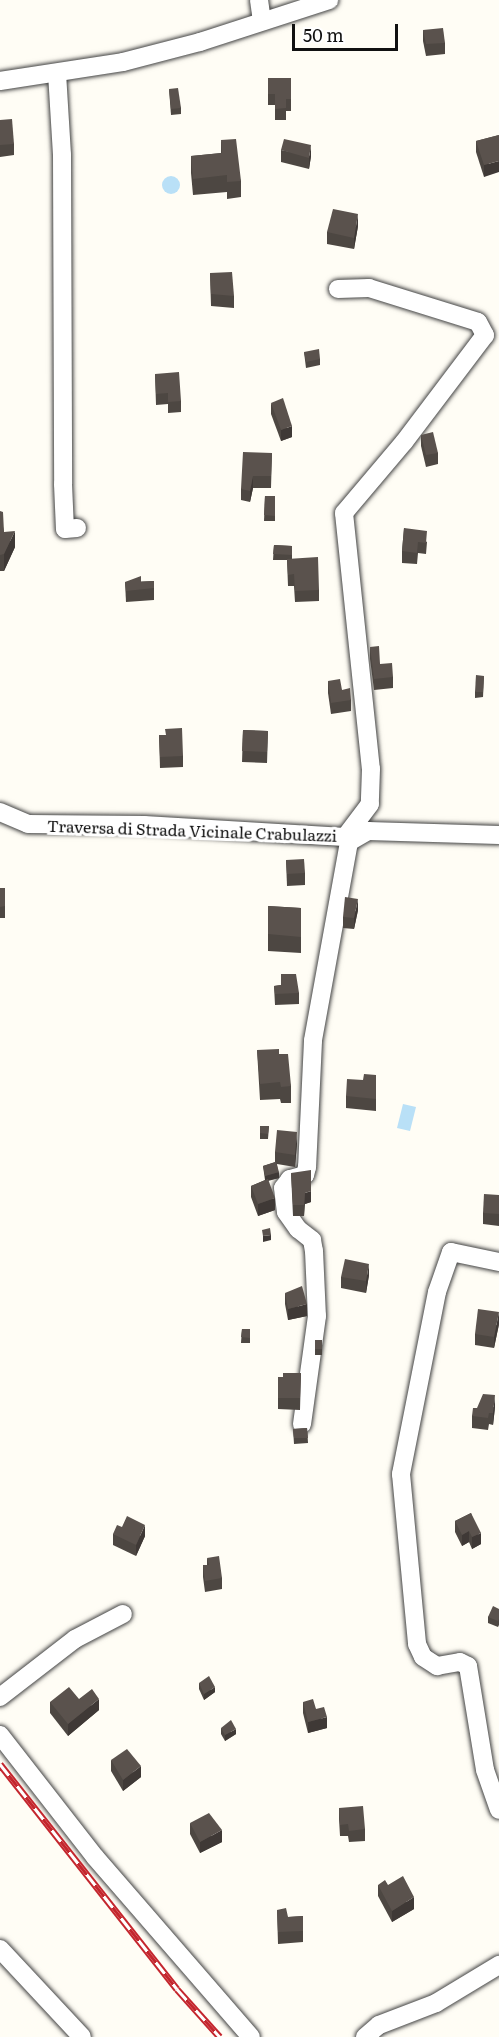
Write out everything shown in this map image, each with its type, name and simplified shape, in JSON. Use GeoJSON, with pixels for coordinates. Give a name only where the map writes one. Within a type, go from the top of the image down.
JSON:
{"type":"FeatureCollection","features":[{"type":"Feature","properties":{"kind":"street"},"geometry":{"type":"LineString","coordinates":[[259,0],[266,13]]}},
{"type":"Feature","properties":{"kind":"street"},"geometry":{"type":"LineString","coordinates":[[0,81],[57,73],[200,42],[266,13],[329,0]]}},
{"type":"Feature","properties":{"kind":"street"},"geometry":{"type":"LineString","coordinates":[[57,73],[62,155],[63,484],[65,529],[76,528]]}},
{"type":"Feature","properties":{"kind":"street"},"geometry":{"type":"LineString","coordinates":[[338,289],[369,288],[478,322],[485,335],[405,442],[344,513],[370,769],[370,804],[347,839]]}},
{"type":"Feature","properties":{"kind":"street","name":"Traversa di Strada Vicinale Crabulazzi"},"geometry":{"type":"LineString","coordinates":[[0,812],[28,824],[144,825],[347,839],[313,1041],[307,1167],[305,1175],[290,1179],[283,1188],[286,1212],[298,1230],[312,1240],[314,1251],[317,1316],[302,1424]]}},
{"type":"Feature","properties":{"kind":"street"},"geometry":{"type":"LineString","coordinates":[[347,839],[368,831],[499,835]]}},
{"type":"Feature","properties":{"kind":"street"},"geometry":{"type":"LineString","coordinates":[[499,1262],[451,1252],[437,1292],[401,1474],[417,1644],[423,1657],[437,1666],[460,1662],[468,1666],[485,1770],[499,1810]]}},
{"type":"Feature","properties":{"kind":"street"},"geometry":{"type":"LineString","coordinates":[[0,1696],[75,1638],[123,1614]]}},
{"type":"Feature","properties":{"kind":"street"},"geometry":{"type":"LineString","coordinates":[[0,1735],[95,1857],[250,2037]]}},
{"type":"Feature","properties":{"kind":"street"},"geometry":{"type":"LineString","coordinates":[[0,1949],[82,2037]]}},
{"type":"Feature","properties":{"kind":"street"},"geometry":{"type":"LineString","coordinates":[[364,2037],[379,2025],[436,2003],[499,1965]]}},
{"type":"Feature","properties":{"kind":"water"},"geometry":{"type":"Polygon","coordinates":[[[171,176],[178,178],[180,185],[178,192],[171,194],[164,192],[162,185],[164,178],[171,176]]]}},
{"type":"Feature","properties":{"kind":"water"},"geometry":{"type":"Polygon","coordinates":[[[403,1104],[416,1107],[410,1131],[397,1128],[403,1104]]]}},
{"type":"Feature","properties":{"kind":"building"},"geometry":{"type":"Polygon","coordinates":[[[443,28],[445,43],[426,44],[423,30],[443,28]]]}},
{"type":"Feature","properties":{"kind":"building"},"geometry":{"type":"Polygon","coordinates":[[[268,78],[291,78],[291,99],[286,99],[286,108],[275,109],[275,94],[268,94],[268,78]]]}},
{"type":"Feature","properties":{"kind":"building"},"geometry":{"type":"Polygon","coordinates":[[[178,88],[181,108],[171,109],[169,89],[178,88]]]}},
{"type":"Feature","properties":{"kind":"building"},"geometry":{"type":"Polygon","coordinates":[[[12,119],[14,144],[0,145],[0,120],[12,119]]]}},
{"type":"Feature","properties":{"kind":"building"},"geometry":{"type":"Polygon","coordinates":[[[499,135],[499,161],[484,165],[476,141],[499,135]]]}},
{"type":"Feature","properties":{"kind":"building"},"geometry":{"type":"Polygon","coordinates":[[[236,139],[241,181],[227,182],[227,175],[193,179],[191,156],[222,153],[221,140],[236,139]]]}},
{"type":"Feature","properties":{"kind":"building"},"geometry":{"type":"Polygon","coordinates":[[[284,139],[311,145],[309,158],[281,150],[284,139]]]}},
{"type":"Feature","properties":{"kind":"building"},"geometry":{"type":"Polygon","coordinates":[[[333,209],[358,214],[354,238],[327,232],[333,209]]]}},
{"type":"Feature","properties":{"kind":"building"},"geometry":{"type":"Polygon","coordinates":[[[232,272],[234,296],[211,294],[210,273],[232,272]]]}},
{"type":"Feature","properties":{"kind":"building"},"geometry":{"type":"Polygon","coordinates":[[[319,349],[320,359],[306,362],[304,352],[319,349]]]}},
{"type":"Feature","properties":{"kind":"building"},"geometry":{"type":"Polygon","coordinates":[[[179,372],[181,401],[168,402],[168,393],[156,394],[155,374],[179,372]]]}},
{"type":"Feature","properties":{"kind":"building"},"geometry":{"type":"Polygon","coordinates":[[[283,398],[292,426],[281,430],[271,403],[283,398]]]}},
{"type":"Feature","properties":{"kind":"building"},"geometry":{"type":"Polygon","coordinates":[[[433,432],[438,453],[426,455],[421,435],[433,432]]]}},
{"type":"Feature","properties":{"kind":"building"},"geometry":{"type":"Polygon","coordinates":[[[243,452],[272,453],[271,476],[253,476],[250,491],[241,489],[243,452]]]}},
{"type":"Feature","properties":{"kind":"building"},"geometry":{"type":"Polygon","coordinates":[[[265,496],[275,496],[275,516],[264,515],[265,496]]]}},
{"type":"Feature","properties":{"kind":"building"},"geometry":{"type":"Polygon","coordinates":[[[0,511],[3,512],[4,532],[15,531],[4,554],[0,555],[0,511]]]}},
{"type":"Feature","properties":{"kind":"building"},"geometry":{"type":"Polygon","coordinates":[[[404,528],[427,531],[426,543],[418,542],[417,553],[402,551],[404,528]]]}},
{"type":"Feature","properties":{"kind":"building"},"geometry":{"type":"Polygon","coordinates":[[[274,545],[292,546],[292,555],[273,554],[274,545]]]}},
{"type":"Feature","properties":{"kind":"building"},"geometry":{"type":"Polygon","coordinates":[[[318,557],[319,590],[295,591],[294,574],[288,575],[287,559],[318,557]]]}},
{"type":"Feature","properties":{"kind":"building"},"geometry":{"type":"Polygon","coordinates":[[[141,576],[141,582],[154,581],[154,588],[126,591],[125,582],[141,576]]]}},
{"type":"Feature","properties":{"kind":"building"},"geometry":{"type":"Polygon","coordinates":[[[379,646],[380,664],[392,663],[393,677],[374,679],[370,647],[379,646]]]}},
{"type":"Feature","properties":{"kind":"building"},"geometry":{"type":"Polygon","coordinates":[[[476,675],[484,676],[483,692],[475,692],[476,675]]]}},
{"type":"Feature","properties":{"kind":"building"},"geometry":{"type":"Polygon","coordinates":[[[340,679],[342,690],[350,688],[351,700],[331,703],[328,681],[340,679]]]}},
{"type":"Feature","properties":{"kind":"building"},"geometry":{"type":"Polygon","coordinates":[[[182,728],[183,756],[160,757],[159,735],[166,735],[165,729],[182,728]]]}},
{"type":"Feature","properties":{"kind":"building"},"geometry":{"type":"Polygon","coordinates":[[[243,730],[268,731],[267,752],[242,751],[243,730]]]}},
{"type":"Feature","properties":{"kind":"building"},"geometry":{"type":"Polygon","coordinates":[[[304,859],[305,873],[287,874],[286,860],[304,859]]]}},
{"type":"Feature","properties":{"kind":"building"},"geometry":{"type":"Polygon","coordinates":[[[0,888],[5,888],[5,906],[0,907],[0,888]]]}},
{"type":"Feature","properties":{"kind":"building"},"geometry":{"type":"Polygon","coordinates":[[[345,897],[358,899],[354,918],[343,917],[345,897]]]}},
{"type":"Feature","properties":{"kind":"building"},"geometry":{"type":"Polygon","coordinates":[[[268,906],[301,908],[301,937],[268,934],[268,906]]]}},
{"type":"Feature","properties":{"kind":"building"},"geometry":{"type":"Polygon","coordinates":[[[281,974],[296,974],[299,993],[275,994],[274,986],[281,985],[281,974]]]}},
{"type":"Feature","properties":{"kind":"building"},"geometry":{"type":"Polygon","coordinates":[[[279,1049],[279,1054],[288,1054],[291,1086],[281,1087],[280,1082],[260,1084],[257,1050],[279,1049]]]}},
{"type":"Feature","properties":{"kind":"building"},"geometry":{"type":"Polygon","coordinates":[[[364,1074],[376,1075],[376,1099],[346,1096],[347,1079],[363,1080],[364,1074]]]}},
{"type":"Feature","properties":{"kind":"building"},"geometry":{"type":"Polygon","coordinates":[[[260,1126],[269,1126],[268,1134],[260,1133],[260,1126]]]}},
{"type":"Feature","properties":{"kind":"building"},"geometry":{"type":"Polygon","coordinates":[[[277,1130],[297,1132],[295,1155],[275,1152],[277,1130]]]}},
{"type":"Feature","properties":{"kind":"building"},"geometry":{"type":"Polygon","coordinates":[[[276,1162],[279,1172],[265,1176],[263,1166],[276,1162]]]}},
{"type":"Feature","properties":{"kind":"building"},"geometry":{"type":"Polygon","coordinates":[[[311,1170],[311,1191],[305,1193],[304,1205],[293,1205],[291,1173],[311,1170]]]}},
{"type":"Feature","properties":{"kind":"building"},"geometry":{"type":"Polygon","coordinates":[[[268,1179],[275,1198],[258,1204],[251,1186],[268,1179]]]}},
{"type":"Feature","properties":{"kind":"building"},"geometry":{"type":"Polygon","coordinates":[[[484,1194],[499,1195],[499,1214],[483,1213],[484,1194]]]}},
{"type":"Feature","properties":{"kind":"building"},"geometry":{"type":"Polygon","coordinates":[[[270,1228],[271,1235],[263,1236],[262,1230],[270,1228]]]}},
{"type":"Feature","properties":{"kind":"building"},"geometry":{"type":"Polygon","coordinates":[[[345,1259],[369,1264],[366,1281],[341,1277],[345,1259]]]}},
{"type":"Feature","properties":{"kind":"building"},"geometry":{"type":"Polygon","coordinates":[[[302,1286],[307,1304],[288,1309],[285,1293],[302,1286]]]}},
{"type":"Feature","properties":{"kind":"building"},"geometry":{"type":"Polygon","coordinates":[[[478,1309],[499,1312],[494,1337],[475,1334],[478,1309]]]}},
{"type":"Feature","properties":{"kind":"building"},"geometry":{"type":"Polygon","coordinates":[[[242,1329],[250,1329],[250,1338],[241,1337],[242,1329]]]}},
{"type":"Feature","properties":{"kind":"building"},"geometry":{"type":"Polygon","coordinates":[[[315,1340],[322,1340],[322,1349],[315,1349],[315,1340]]]}},
{"type":"Feature","properties":{"kind":"building"},"geometry":{"type":"Polygon","coordinates":[[[283,1373],[301,1373],[300,1398],[278,1398],[278,1377],[283,1377],[283,1373]]]}},
{"type":"Feature","properties":{"kind":"building"},"geometry":{"type":"Polygon","coordinates":[[[483,1394],[495,1395],[493,1413],[489,1413],[488,1418],[472,1416],[473,1408],[477,1408],[483,1394]]]}},
{"type":"Feature","properties":{"kind":"building"},"geometry":{"type":"Polygon","coordinates":[[[307,1428],[308,1438],[294,1438],[293,1429],[307,1428]]]}},
{"type":"Feature","properties":{"kind":"building"},"geometry":{"type":"Polygon","coordinates":[[[471,1513],[481,1533],[472,1537],[469,1531],[462,1535],[455,1521],[471,1513]]]}},
{"type":"Feature","properties":{"kind":"building"},"geometry":{"type":"Polygon","coordinates":[[[127,1516],[145,1525],[136,1545],[113,1534],[117,1525],[122,1527],[127,1516]]]}},
{"type":"Feature","properties":{"kind":"building"},"geometry":{"type":"Polygon","coordinates":[[[219,1556],[222,1578],[205,1581],[203,1565],[209,1565],[207,1558],[219,1556]]]}},
{"type":"Feature","properties":{"kind":"building"},"geometry":{"type":"Polygon","coordinates":[[[493,1606],[499,1609],[498,1621],[488,1617],[493,1606]]]}},
{"type":"Feature","properties":{"kind":"building"},"geometry":{"type":"Polygon","coordinates":[[[209,1676],[215,1687],[204,1694],[199,1683],[209,1676]]]}},
{"type":"Feature","properties":{"kind":"building"},"geometry":{"type":"Polygon","coordinates":[[[69,1687],[79,1699],[92,1689],[99,1699],[68,1724],[50,1702],[69,1687]]]}},
{"type":"Feature","properties":{"kind":"building"},"geometry":{"type":"Polygon","coordinates":[[[313,1699],[316,1709],[324,1707],[327,1717],[308,1722],[303,1702],[313,1699]]]}},
{"type":"Feature","properties":{"kind":"building"},"geometry":{"type":"Polygon","coordinates":[[[231,1720],[236,1729],[225,1735],[221,1728],[231,1720]]]}},
{"type":"Feature","properties":{"kind":"building"},"geometry":{"type":"Polygon","coordinates":[[[127,1749],[141,1766],[123,1780],[111,1760],[127,1749]]]}},
{"type":"Feature","properties":{"kind":"building"},"geometry":{"type":"Polygon","coordinates":[[[363,1806],[365,1829],[349,1831],[348,1824],[340,1825],[339,1808],[363,1806]]]}},
{"type":"Feature","properties":{"kind":"building"},"geometry":{"type":"Polygon","coordinates":[[[209,1813],[222,1830],[200,1842],[190,1823],[209,1813]]]}},
{"type":"Feature","properties":{"kind":"building"},"geometry":{"type":"Polygon","coordinates":[[[403,1876],[414,1897],[392,1911],[378,1885],[385,1880],[388,1885],[403,1876]]]}},
{"type":"Feature","properties":{"kind":"building"},"geometry":{"type":"Polygon","coordinates":[[[286,1908],[288,1917],[303,1916],[303,1931],[278,1932],[277,1910],[286,1908]]]}},
{"type":"Feature","properties":{"kind":"railway"},"geometry":{"type":"LineString","coordinates":[[0,1764],[177,1989],[220,2037]]}}]}
